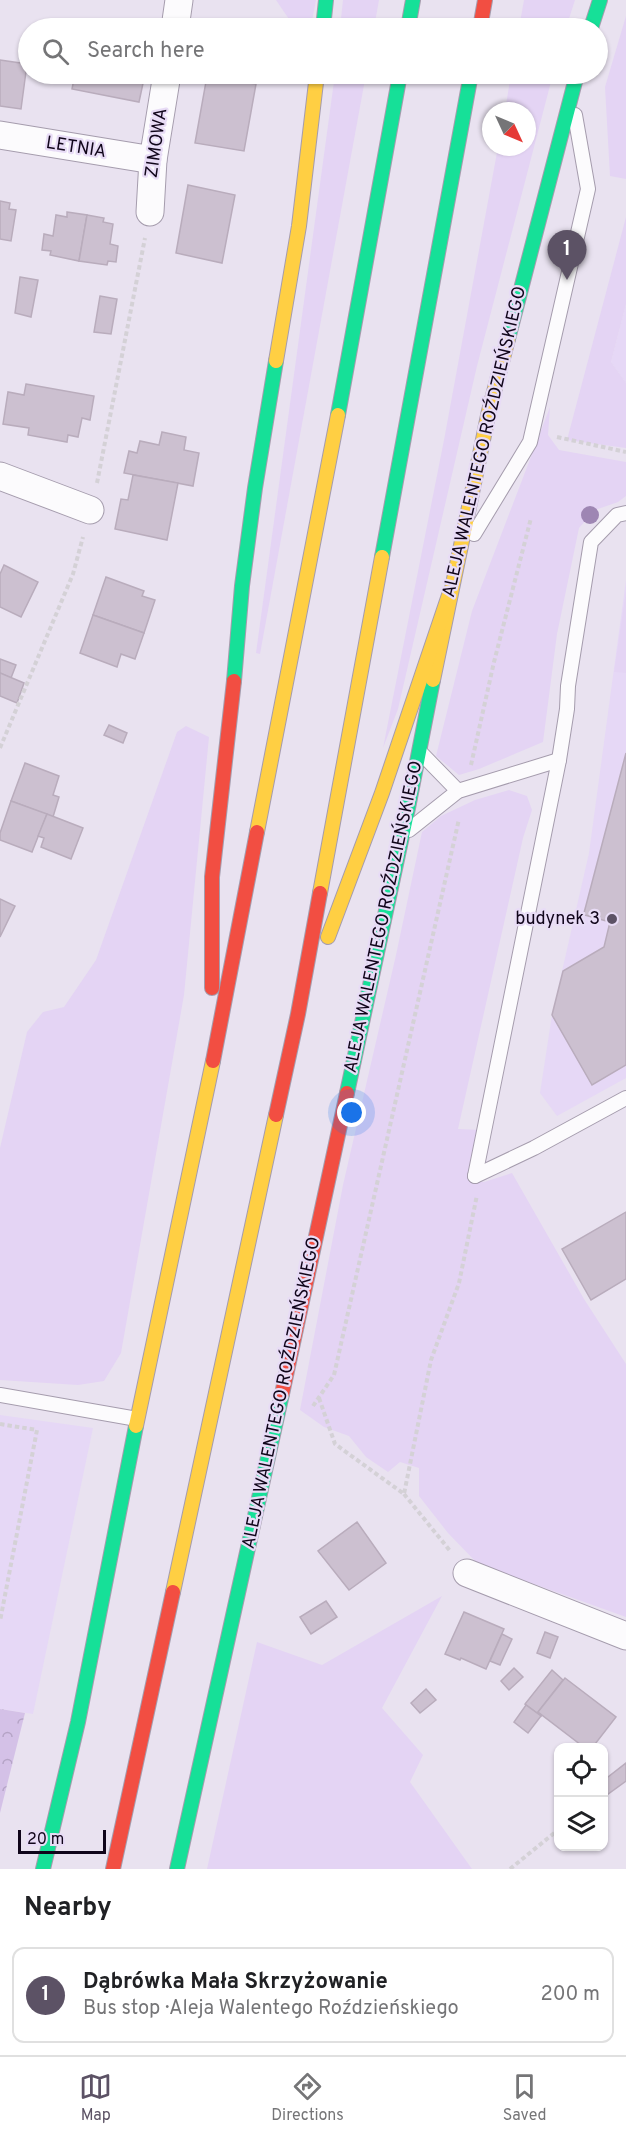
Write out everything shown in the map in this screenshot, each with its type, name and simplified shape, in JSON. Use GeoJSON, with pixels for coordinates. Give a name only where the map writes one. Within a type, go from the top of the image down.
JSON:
{"type":"FeatureCollection","features":[{"type":"Feature","properties":{"kind":"main road"},"geometry":{"type":"LineString","coordinates":[[324,18],[326,0]]}},
{"type":"Feature","properties":{"kind":"main road"},"geometry":{"type":"LineString","coordinates":[[410,18],[413,0]]}},
{"type":"Feature","properties":{"kind":"main road"},"geometry":{"type":"LineString","coordinates":[[482,18],[485,0]]}},
{"type":"Feature","properties":{"kind":"main road"},"geometry":{"type":"LineString","coordinates":[[594,18],[600,0]]}},
{"type":"Feature","properties":{"kind":"main road"},"geometry":{"type":"LineString","coordinates":[[213,1061],[212,877],[234,686],[242,586],[255,488],[299,226],[316,84]]}},
{"type":"Feature","properties":{"kind":"main road"},"geometry":{"type":"LineString","coordinates":[[43,1869],[78,1722],[137,1419],[213,1061],[341,400],[398,84]]}},
{"type":"Feature","properties":{"kind":"main road"},"geometry":{"type":"LineString","coordinates":[[113,1869],[298,1014],[469,84]]}},
{"type":"Feature","properties":{"kind":"main road","name":"ALEJA WALENTEGO ROŹDZIEŃSKIEGO"},"geometry":{"type":"LineString","coordinates":[[177,1869],[402,836],[455,564],[489,411],[574,84]]}},
{"type":"Feature","properties":{"kind":"main road"},"geometry":{"type":"LineString","coordinates":[[298,1014],[382,792],[449,595]]}},
{"type":"Feature","properties":{"kind":"street"},"geometry":{"type":"LineString","coordinates":[[176,18],[179,0]]}},
{"type":"Feature","properties":{"kind":"street","name":"ZIMOWA"},"geometry":{"type":"LineString","coordinates":[[150,212],[153,160],[165,84]]}},
{"type":"Feature","properties":{"kind":"street","name":"LETNIA"},"geometry":{"type":"LineString","coordinates":[[0,135],[153,160]]}},
{"type":"Feature","properties":{"kind":"street"},"geometry":{"type":"LineString","coordinates":[[0,476],[90,510]]}},
{"type":"Feature","properties":{"kind":"street"},"geometry":{"type":"LineString","coordinates":[[467,1573],[626,1636]]}},
{"type":"Feature","properties":{"kind":"lane"},"geometry":{"type":"LineString","coordinates":[[455,564],[530,442],[588,189],[572,91]]}},
{"type":"Feature","properties":{"kind":"lane"},"geometry":{"type":"LineString","coordinates":[[475,1176],[559,760],[567,710],[568,686],[591,542],[617,514],[626,513]]}},
{"type":"Feature","properties":{"kind":"lane"},"geometry":{"type":"LineString","coordinates":[[419,751],[462,790]]}},
{"type":"Feature","properties":{"kind":"lane"},"geometry":{"type":"LineString","coordinates":[[402,836],[462,790],[559,760]]}},
{"type":"Feature","properties":{"kind":"lane"},"geometry":{"type":"LineString","coordinates":[[475,1176],[534,1148],[626,1098]]}},
{"type":"Feature","properties":{"kind":"lane"},"geometry":{"type":"LineString","coordinates":[[0,1395],[137,1419]]}},
{"type":"Feature","properties":{"kind":"path"},"geometry":{"type":"LineString","coordinates":[[557,437],[626,452]]}},
{"type":"Feature","properties":{"kind":"path"},"geometry":{"type":"LineString","coordinates":[[377,1188],[462,790],[531,518]]}},
{"type":"Feature","properties":{"kind":"path"},"geometry":{"type":"LineString","coordinates":[[404,1494],[431,1360],[459,1283],[477,1199],[475,1176]]}},
{"type":"Feature","properties":{"kind":"path"},"geometry":{"type":"LineString","coordinates":[[319,1397],[335,1444],[404,1494],[467,1573]]}},
{"type":"Feature","properties":{"kind":"path"},"geometry":{"type":"LineString","coordinates":[[0,1424],[37,1430],[0,1621]]}},
{"type":"Feature","properties":{"kind":"path"},"geometry":{"type":"LineString","coordinates":[[510,1869],[554,1833]]}},
{"type":"Feature","properties":{"kind":"shaded area"},"geometry":{"type":"Polygon","coordinates":[[[276,0],[316,0],[313,18],[288,18],[276,0]]]}},
{"type":"Feature","properties":{"kind":"shaded area"},"geometry":{"type":"Polygon","coordinates":[[[343,0],[379,0],[376,18],[341,18],[343,0]]]}},
{"type":"Feature","properties":{"kind":"shaded area"},"geometry":{"type":"Polygon","coordinates":[[[524,0],[575,0],[569,18],[521,18],[524,0]]]}},
{"type":"Feature","properties":{"kind":"shaded area"},"geometry":{"type":"Polygon","coordinates":[[[626,16],[626,179],[610,176],[605,87],[608,84],[608,77],[626,16]]]}},
{"type":"Feature","properties":{"kind":"shaded area"},"geometry":{"type":"Polygon","coordinates":[[[334,84],[364,84],[260,654],[256,653],[334,84]]]}},
{"type":"Feature","properties":{"kind":"shaded area"},"geometry":{"type":"Polygon","coordinates":[[[509,84],[550,84],[536,139],[536,102],[506,102],[509,84]]]}},
{"type":"Feature","properties":{"kind":"shaded area"},"geometry":{"type":"Polygon","coordinates":[[[496,156],[532,156],[477,366],[398,709],[383,748],[444,440],[496,156]]]}},
{"type":"Feature","properties":{"kind":"shaded area"},"geometry":{"type":"Polygon","coordinates":[[[626,217],[626,304],[611,362],[626,383],[626,448],[567,440],[626,217]]]}},
{"type":"Feature","properties":{"kind":"shaded area"},"geometry":{"type":"Polygon","coordinates":[[[626,304],[626,383],[611,362],[626,304]]]}},
{"type":"Feature","properties":{"kind":"shaded area"},"geometry":{"type":"Polygon","coordinates":[[[550,407],[548,435],[559,450],[626,462],[626,496],[618,502],[595,510],[579,528],[557,634],[543,742],[459,775],[436,756],[472,611],[550,407]]]}},
{"type":"Feature","properties":{"kind":"shaded area"},"geometry":{"type":"Polygon","coordinates":[[[626,580],[626,1078],[557,1116],[540,1093],[552,1015],[589,853],[626,580]]]}},
{"type":"Feature","properties":{"kind":"shaded area"},"geometry":{"type":"Polygon","coordinates":[[[626,591],[626,673],[614,672],[626,591]]]}},
{"type":"Feature","properties":{"kind":"shaded area"},"geometry":{"type":"Polygon","coordinates":[[[186,726],[209,737],[184,995],[121,1353],[104,1381],[78,1385],[0,1380],[0,1148],[27,1032],[43,1012],[64,1007],[96,960],[177,732],[186,726]]]}},
{"type":"Feature","properties":{"kind":"shaded area"},"geometry":{"type":"Polygon","coordinates":[[[509,790],[527,796],[532,810],[523,838],[458,1129],[481,1130],[475,1181],[484,1182],[512,1173],[584,1299],[626,1364],[626,1617],[478,1564],[448,1533],[419,1496],[419,1468],[400,1462],[388,1472],[366,1457],[349,1436],[324,1427],[300,1410],[343,1185],[422,832],[441,816],[475,800],[509,790]]]}},
{"type":"Feature","properties":{"kind":"shaded area"},"geometry":{"type":"Polygon","coordinates":[[[0,1415],[93,1428],[33,1714],[0,1709],[0,1415]]]}},
{"type":"Feature","properties":{"kind":"shaded area"},"geometry":{"type":"Polygon","coordinates":[[[442,1596],[382,1708],[423,1755],[410,1782],[472,1869],[207,1869],[257,1642],[322,1665],[442,1596]]]}},
{"type":"Feature","properties":{"kind":"green space"},"geometry":{"type":"Polygon","coordinates":[[[0,1709],[25,1713],[0,1813],[0,1709]]]}},
{"type":"Feature","properties":{"kind":"building"},"geometry":{"type":"Polygon","coordinates":[[[0,60],[18,63],[18,84],[24,84],[21,109],[0,106],[0,60]]]}},
{"type":"Feature","properties":{"kind":"building"},"geometry":{"type":"Polygon","coordinates":[[[73,84],[143,84],[139,102],[72,89],[73,84]]]}},
{"type":"Feature","properties":{"kind":"building"},"geometry":{"type":"Polygon","coordinates":[[[206,84],[256,84],[244,151],[195,143],[206,84]]]}},
{"type":"Feature","properties":{"kind":"building"},"geometry":{"type":"Polygon","coordinates":[[[188,185],[235,195],[222,263],[176,253],[188,185]]]}},
{"type":"Feature","properties":{"kind":"building"},"geometry":{"type":"Polygon","coordinates":[[[0,201],[10,203],[9,209],[16,210],[11,241],[0,239],[0,201]]]}},
{"type":"Feature","properties":{"kind":"building"},"geometry":{"type":"Polygon","coordinates":[[[67,212],[87,215],[79,261],[50,255],[51,251],[42,250],[44,234],[53,236],[56,215],[67,217],[67,212]]]}},
{"type":"Feature","properties":{"kind":"building"},"geometry":{"type":"Polygon","coordinates":[[[87,215],[104,218],[103,222],[113,224],[110,244],[118,246],[116,262],[108,261],[107,265],[79,261],[87,215]]]}},
{"type":"Feature","properties":{"kind":"building"},"geometry":{"type":"Polygon","coordinates":[[[20,277],[38,280],[31,317],[15,313],[20,277]]]}},
{"type":"Feature","properties":{"kind":"building"},"geometry":{"type":"Polygon","coordinates":[[[100,296],[117,299],[111,334],[94,332],[100,296]]]}},
{"type":"Feature","properties":{"kind":"building"},"geometry":{"type":"Polygon","coordinates":[[[26,384],[94,396],[90,420],[82,418],[78,437],[68,435],[67,442],[28,435],[29,428],[3,424],[8,392],[24,395],[26,384]]]}},
{"type":"Feature","properties":{"kind":"building"},"geometry":{"type":"Polygon","coordinates":[[[162,432],[186,437],[184,450],[199,453],[193,486],[124,473],[129,451],[137,453],[140,441],[159,445],[162,432]]]}},
{"type":"Feature","properties":{"kind":"building"},"geometry":{"type":"Polygon","coordinates":[[[133,475],[178,483],[167,540],[115,529],[121,499],[128,500],[133,475]]]}},
{"type":"Feature","properties":{"kind":"building"},"geometry":{"type":"Polygon","coordinates":[[[4,565],[38,582],[21,617],[0,607],[0,574],[4,565]]]}},
{"type":"Feature","properties":{"kind":"building"},"geometry":{"type":"Polygon","coordinates":[[[106,577],[144,591],[142,596],[155,600],[144,633],[93,615],[106,577]]]}},
{"type":"Feature","properties":{"kind":"building"},"geometry":{"type":"Polygon","coordinates":[[[93,615],[144,633],[135,659],[121,654],[117,667],[80,653],[93,615]]]}},
{"type":"Feature","properties":{"kind":"building"},"geometry":{"type":"Polygon","coordinates":[[[0,659],[16,665],[11,678],[0,673],[0,659]]]}},
{"type":"Feature","properties":{"kind":"building"},"geometry":{"type":"Polygon","coordinates":[[[0,673],[24,683],[17,703],[0,696],[0,673]]]}},
{"type":"Feature","properties":{"kind":"building"},"geometry":{"type":"Polygon","coordinates":[[[109,725],[127,733],[123,743],[104,735],[109,725]]]}},
{"type":"Feature","properties":{"kind":"building","name":"budynek 3"},"geometry":{"type":"Polygon","coordinates":[[[626,753],[626,1065],[592,1085],[552,1015],[563,971],[604,947],[610,922],[584,913],[626,753]]]}},
{"type":"Feature","properties":{"kind":"building"},"geometry":{"type":"Polygon","coordinates":[[[25,763],[59,776],[53,795],[59,797],[53,817],[11,801],[25,763]]]}},
{"type":"Feature","properties":{"kind":"building"},"geometry":{"type":"Polygon","coordinates":[[[11,801],[47,814],[32,852],[0,840],[0,833],[11,801]]]}},
{"type":"Feature","properties":{"kind":"building"},"geometry":{"type":"Polygon","coordinates":[[[47,814],[83,828],[71,859],[41,847],[44,838],[38,836],[47,814]]]}},
{"type":"Feature","properties":{"kind":"building"},"geometry":{"type":"Polygon","coordinates":[[[0,899],[15,906],[0,937],[0,899]]]}},
{"type":"Feature","properties":{"kind":"building"},"geometry":{"type":"Polygon","coordinates":[[[626,1212],[626,1279],[591,1300],[562,1249],[626,1212]]]}},
{"type":"Feature","properties":{"kind":"building"},"geometry":{"type":"Polygon","coordinates":[[[357,1522],[386,1563],[349,1590],[318,1551],[357,1522]]]}},
{"type":"Feature","properties":{"kind":"building"},"geometry":{"type":"Polygon","coordinates":[[[326,1601],[337,1617],[311,1634],[300,1617],[326,1601]]]}},
{"type":"Feature","properties":{"kind":"building"},"geometry":{"type":"Polygon","coordinates":[[[464,1612],[504,1629],[486,1669],[445,1654],[464,1612]]]}},
{"type":"Feature","properties":{"kind":"building"},"geometry":{"type":"Polygon","coordinates":[[[545,1632],[558,1637],[550,1658],[537,1653],[545,1632]]]}},
{"type":"Feature","properties":{"kind":"building"},"geometry":{"type":"Polygon","coordinates":[[[502,1634],[512,1639],[500,1665],[490,1661],[502,1634]]]}},
{"type":"Feature","properties":{"kind":"building"},"geometry":{"type":"Polygon","coordinates":[[[514,1668],[523,1677],[509,1690],[501,1681],[514,1668]]]}},
{"type":"Feature","properties":{"kind":"building"},"geometry":{"type":"Polygon","coordinates":[[[552,1670],[563,1680],[538,1712],[542,1714],[541,1716],[525,1704],[552,1670]]]}},
{"type":"Feature","properties":{"kind":"building"},"geometry":{"type":"Polygon","coordinates":[[[565,1678],[616,1717],[596,1743],[578,1743],[538,1712],[565,1678]]]}},
{"type":"Feature","properties":{"kind":"building"},"geometry":{"type":"Polygon","coordinates":[[[426,1689],[436,1700],[420,1713],[411,1703],[426,1689]]]}},
{"type":"Feature","properties":{"kind":"building"},"geometry":{"type":"Polygon","coordinates":[[[526,1705],[541,1716],[528,1733],[514,1722],[526,1705]]]}},
{"type":"Feature","properties":{"kind":"building"},"geometry":{"type":"Polygon","coordinates":[[[626,1763],[626,1781],[608,1794],[608,1777],[626,1763]]]}},
{"type":"Feature","properties":{"kind":"traffic: fast"},"geometry":{"type":"LineString","coordinates":[[324,18],[326,0]]}},
{"type":"Feature","properties":{"kind":"traffic: fast"},"geometry":{"type":"LineString","coordinates":[[410,18],[413,0]]}},
{"type":"Feature","properties":{"kind":"traffic: fast"},"geometry":{"type":"LineString","coordinates":[[594,18],[600,0]]}},
{"type":"Feature","properties":{"kind":"traffic: fast"},"geometry":{"type":"LineString","coordinates":[[338,415],[398,84]]}},
{"type":"Feature","properties":{"kind":"traffic: fast"},"geometry":{"type":"LineString","coordinates":[[382,557],[469,84]]}},
{"type":"Feature","properties":{"kind":"traffic: fast"},"geometry":{"type":"LineString","coordinates":[[508,339],[574,84]]}},
{"type":"Feature","properties":{"kind":"traffic: fast"},"geometry":{"type":"LineString","coordinates":[[234,681],[242,586],[276,361]]}},
{"type":"Feature","properties":{"kind":"traffic: fast"},"geometry":{"type":"LineString","coordinates":[[347,1093],[433,680]]}},
{"type":"Feature","properties":{"kind":"traffic: fast"},"geometry":{"type":"LineString","coordinates":[[177,1869],[282,1394]]}},
{"type":"Feature","properties":{"kind":"traffic: fast"},"geometry":{"type":"LineString","coordinates":[[43,1869],[78,1722],[136,1426]]}},
{"type":"Feature","properties":{"kind":"traffic: slow"},"geometry":{"type":"LineString","coordinates":[[276,361],[299,226],[316,84]]}},
{"type":"Feature","properties":{"kind":"traffic: slow"},"geometry":{"type":"LineString","coordinates":[[433,680],[489,411],[508,339]]}},
{"type":"Feature","properties":{"kind":"traffic: slow"},"geometry":{"type":"LineString","coordinates":[[257,832],[338,415]]}},
{"type":"Feature","properties":{"kind":"traffic: slow"},"geometry":{"type":"LineString","coordinates":[[320,893],[382,557]]}},
{"type":"Feature","properties":{"kind":"traffic: slow"},"geometry":{"type":"LineString","coordinates":[[328,937],[382,793],[449,595]]}},
{"type":"Feature","properties":{"kind":"traffic: slow"},"geometry":{"type":"LineString","coordinates":[[136,1426],[213,1061]]}},
{"type":"Feature","properties":{"kind":"traffic: slow"},"geometry":{"type":"LineString","coordinates":[[173,1592],[276,1115]]}},
{"type":"Feature","properties":{"kind":"traffic: jam"},"geometry":{"type":"LineString","coordinates":[[482,18],[485,0]]}},
{"type":"Feature","properties":{"kind":"traffic: jam"},"geometry":{"type":"LineString","coordinates":[[212,988],[212,877],[234,681]]}},
{"type":"Feature","properties":{"kind":"traffic: jam"},"geometry":{"type":"LineString","coordinates":[[213,1061],[257,832]]}},
{"type":"Feature","properties":{"kind":"traffic: jam"},"geometry":{"type":"LineString","coordinates":[[276,1115],[298,1014],[320,893]]}},
{"type":"Feature","properties":{"kind":"traffic: jam"},"geometry":{"type":"LineString","coordinates":[[282,1394],[347,1093]]}},
{"type":"Feature","properties":{"kind":"traffic: jam"},"geometry":{"type":"LineString","coordinates":[[113,1869],[173,1592]]}},
{"type":"Feature","properties":{"kind":"place","name":"Dąbrówka Mała Skrzyżowanie"},"geometry":{"type":"Point","coordinates":[567,280]}},
{"type":"Feature","properties":{"kind":"place","name":"budynek 3"},"geometry":{"type":"Point","coordinates":[612,919]}}]}
